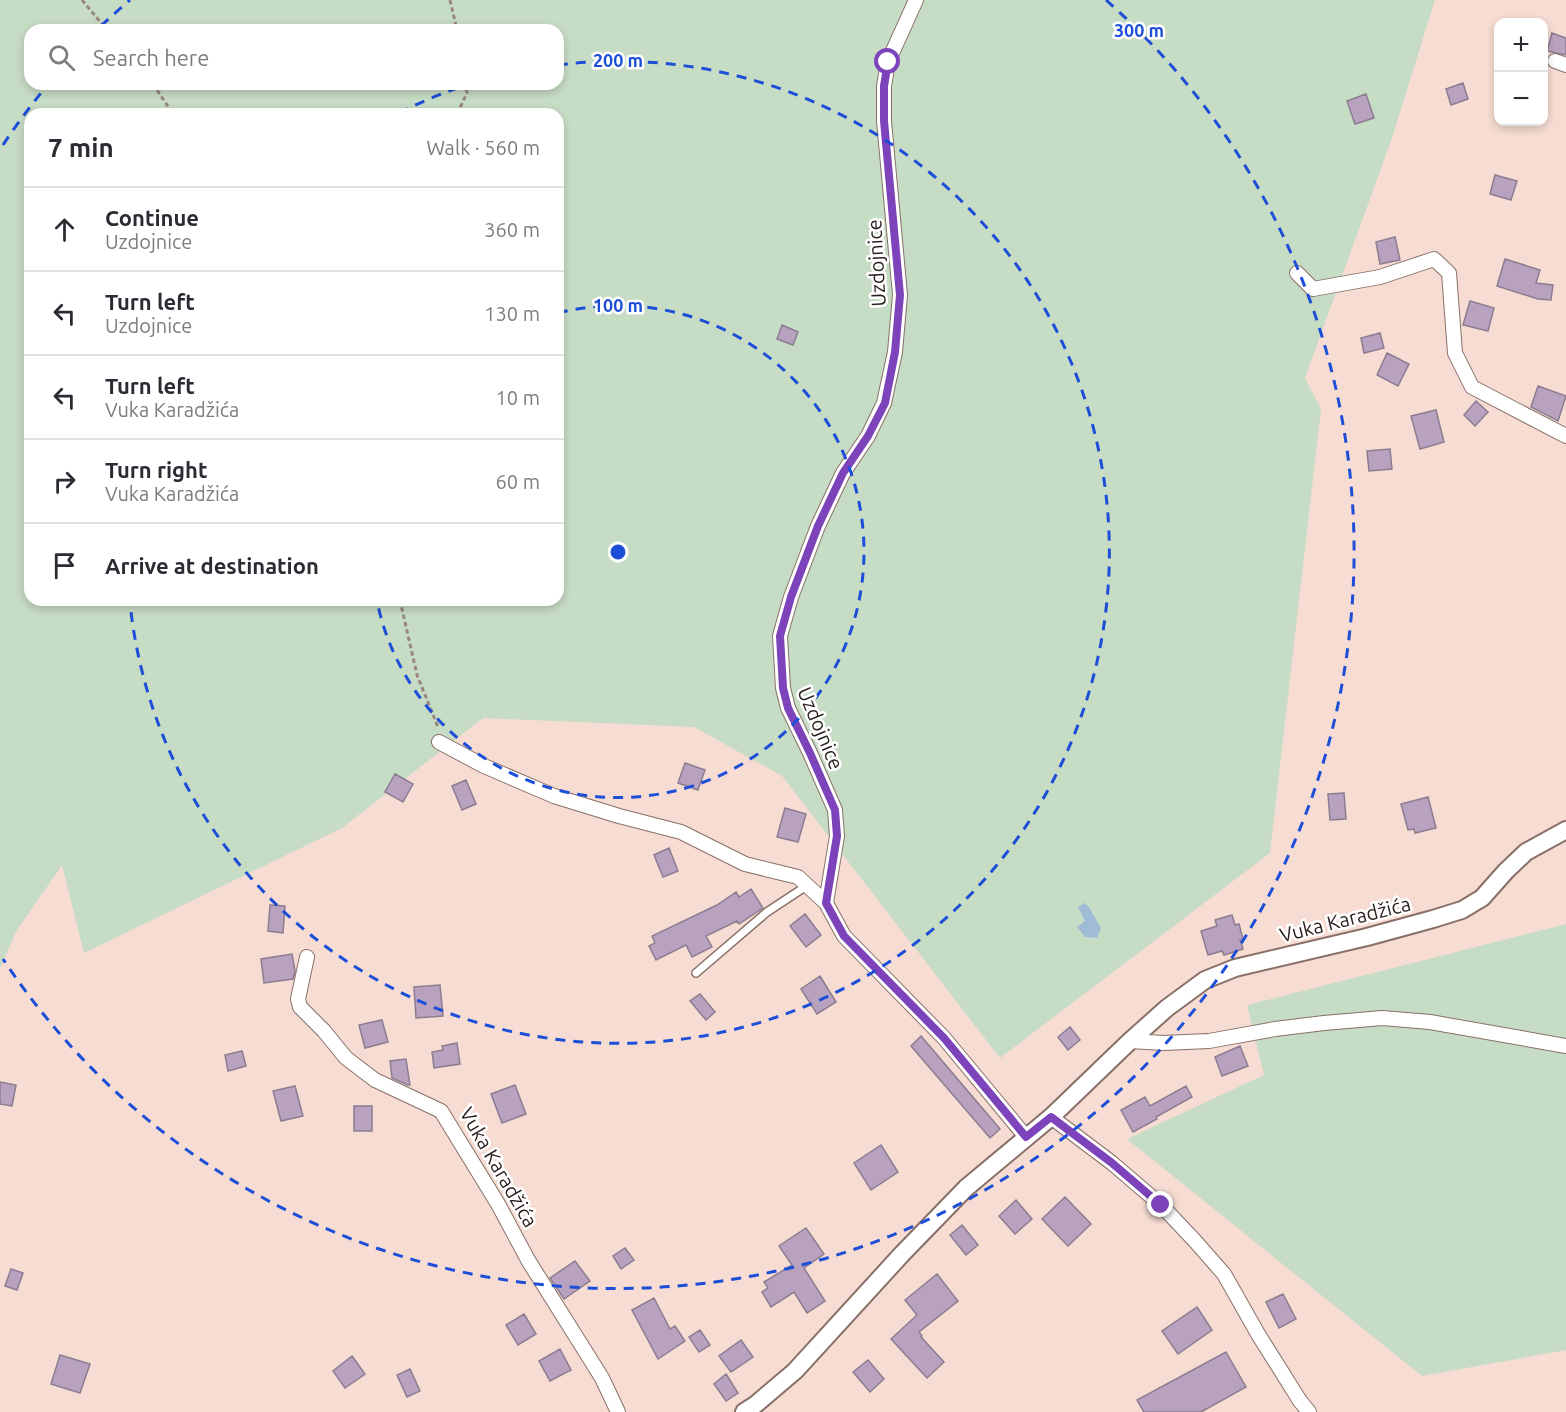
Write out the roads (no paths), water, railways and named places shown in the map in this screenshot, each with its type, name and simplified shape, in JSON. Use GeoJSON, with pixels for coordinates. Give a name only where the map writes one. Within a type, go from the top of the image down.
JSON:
{"type":"FeatureCollection","features":[{"type":"Feature","properties":{"kind":"street","name":"Uzdojnice"},"geometry":{"type":"LineString","coordinates":[[826,903],[837,836],[835,810],[788,708],[783,688],[780,636],[791,597],[818,526],[843,473],[868,436],[885,403],[895,352],[900,295],[884,121],[884,86],[888,62],[915,0]]}},
{"type":"Feature","properties":{"kind":"street"},"geometry":{"type":"LineString","coordinates":[[1297,273],[1313,289],[1380,277],[1434,259],[1449,273],[1455,353],[1472,387],[1566,436]]}},
{"type":"Feature","properties":{"kind":"street"},"geometry":{"type":"LineString","coordinates":[[442,744],[484,766],[554,796],[681,832],[745,864],[798,877],[826,903],[844,936],[944,1038],[1026,1137]]}},
{"type":"Feature","properties":{"kind":"street","name":"Vuka Karadžića"},"geometry":{"type":"LineString","coordinates":[[744,1412],[755,1406],[795,1371],[966,1188],[1051,1117],[1167,1008],[1204,980],[1235,968],[1367,937],[1462,910],[1482,898],[1526,852],[1566,830]]}},
{"type":"Feature","properties":{"kind":"street","name":"Vuka Karadžića"},"geometry":{"type":"LineString","coordinates":[[307,957],[298,999],[300,1007],[346,1058],[375,1080],[441,1111],[498,1204],[528,1260],[602,1378],[618,1412]]}},
{"type":"Feature","properties":{"kind":"street"},"geometry":{"type":"LineString","coordinates":[[1130,1041],[1163,1043],[1209,1041],[1275,1029],[1382,1018],[1473,1028],[1566,1046]]}},
{"type":"Feature","properties":{"kind":"street"},"geometry":{"type":"LineString","coordinates":[[1051,1117],[1112,1163],[1161,1205],[1224,1274],[1258,1334],[1309,1412]]}},
{"type":"Feature","properties":{"kind":"lane"},"geometry":{"type":"LineString","coordinates":[[696,973],[767,912],[808,885]]}},
{"type":"Feature","properties":{"kind":"water"},"geometry":{"type":"Polygon","coordinates":[[[1084,903],[1089,907],[1101,928],[1097,938],[1085,937],[1077,927],[1085,921],[1078,907],[1084,903]]]}}]}
